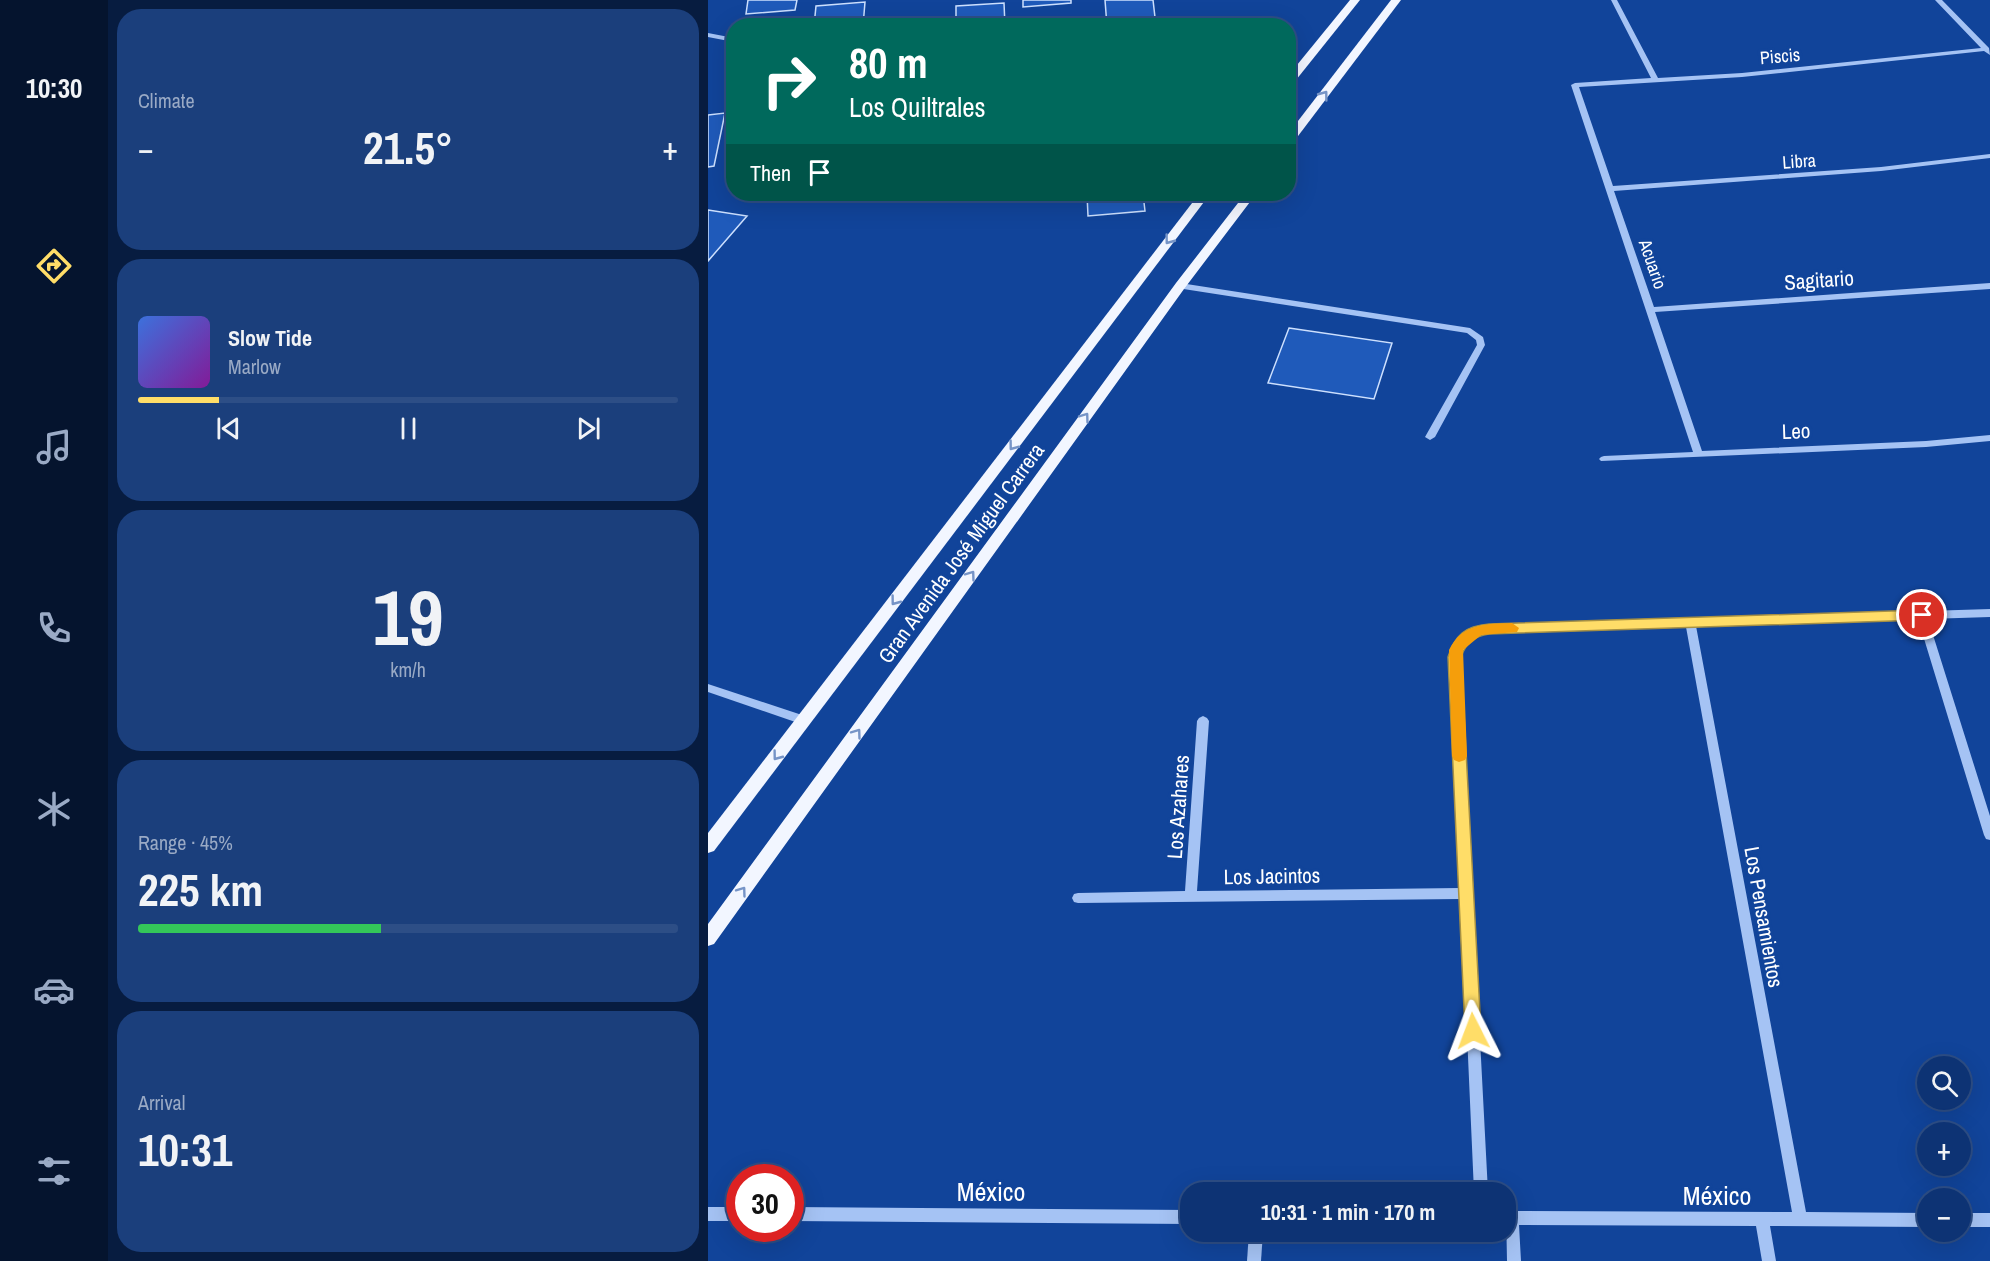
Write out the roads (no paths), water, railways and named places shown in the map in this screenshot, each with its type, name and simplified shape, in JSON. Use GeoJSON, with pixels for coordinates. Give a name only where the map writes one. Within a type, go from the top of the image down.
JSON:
{"type":"FeatureCollection","features":[{"type":"Feature","properties":{"kind":"main road"},"geometry":{"type":"LineString","coordinates":[[1296,72],[1355,0]]}},
{"type":"Feature","properties":{"kind":"main road"},"geometry":{"type":"LineString","coordinates":[[1296,131],[1396,0]]}},
{"type":"Feature","properties":{"kind":"main road","name":"Gran Avenida José Miguel Carrera"},"geometry":{"type":"LineString","coordinates":[[708,846],[1199,201]]}},
{"type":"Feature","properties":{"kind":"main road","name":"Gran Avenida José Miguel Carrera"},"geometry":{"type":"LineString","coordinates":[[708,938],[1180,285],[1245,201]]}},
{"type":"Feature","properties":{"kind":"street"},"geometry":{"type":"LineString","coordinates":[[1614,0],[1656,80]]}},
{"type":"Feature","properties":{"kind":"street"},"geometry":{"type":"LineString","coordinates":[[1938,0],[1988,51]]}},
{"type":"Feature","properties":{"kind":"street"},"geometry":{"type":"LineString","coordinates":[[708,35],[726,38]]}},
{"type":"Feature","properties":{"kind":"street","name":"Piscis"},"geometry":{"type":"LineString","coordinates":[[1575,86],[1822,68],[1988,51]]}},
{"type":"Feature","properties":{"kind":"street","name":"Acuario"},"geometry":{"type":"LineString","coordinates":[[1575,86],[1698,453]]}},
{"type":"Feature","properties":{"kind":"street","name":"Libra"},"geometry":{"type":"LineString","coordinates":[[1610,189],[1847,172],[1990,156]]}},
{"type":"Feature","properties":{"kind":"street"},"geometry":{"type":"LineString","coordinates":[[1180,285],[1470,332],[1480,339],[1481,345],[1430,437]]}},
{"type":"Feature","properties":{"kind":"street","name":"Sagitario"},"geometry":{"type":"LineString","coordinates":[[1651,310],[1990,286]]}},
{"type":"Feature","properties":{"kind":"street","name":"Leo"},"geometry":{"type":"LineString","coordinates":[[1604,459],[1926,444],[1990,438]]}},
{"type":"Feature","properties":{"kind":"street"},"geometry":{"type":"LineString","coordinates":[[1480,1182],[1455,657],[1459,643],[1465,637],[1480,630],[1489,629],[1990,613]]}},
{"type":"Feature","properties":{"kind":"street"},"geometry":{"type":"LineString","coordinates":[[1922,615],[1990,835]]}},
{"type":"Feature","properties":{"kind":"street","name":"Los Pensamientos"},"geometry":{"type":"LineString","coordinates":[[1690,622],[1800,1219]]}},
{"type":"Feature","properties":{"kind":"street"},"geometry":{"type":"LineString","coordinates":[[708,688],[804,720]]}},
{"type":"Feature","properties":{"kind":"street","name":"Los Azahares"},"geometry":{"type":"LineString","coordinates":[[1191,897],[1203,721]]}},
{"type":"Feature","properties":{"kind":"street","name":"Los Jacintos"},"geometry":{"type":"LineString","coordinates":[[1078,898],[1466,893]]}},
{"type":"Feature","properties":{"kind":"street"},"geometry":{"type":"LineString","coordinates":[[708,1214],[726,1214]]}},
{"type":"Feature","properties":{"kind":"street","name":"México"},"geometry":{"type":"LineString","coordinates":[[804,1214],[1180,1216]]}},
{"type":"Feature","properties":{"kind":"street","name":"México"},"geometry":{"type":"LineString","coordinates":[[1516,1218],[1917,1220]]}},
{"type":"Feature","properties":{"kind":"street"},"geometry":{"type":"LineString","coordinates":[[1762,1219],[1769,1261]]}},
{"type":"Feature","properties":{"kind":"street"},"geometry":{"type":"LineString","coordinates":[[1971,1220],[1990,1220]]}},
{"type":"Feature","properties":{"kind":"street"},"geometry":{"type":"LineString","coordinates":[[1254,1261],[1255,1242]]}},
{"type":"Feature","properties":{"kind":"street"},"geometry":{"type":"LineString","coordinates":[[1512,1242],[1514,1261]]}}]}
